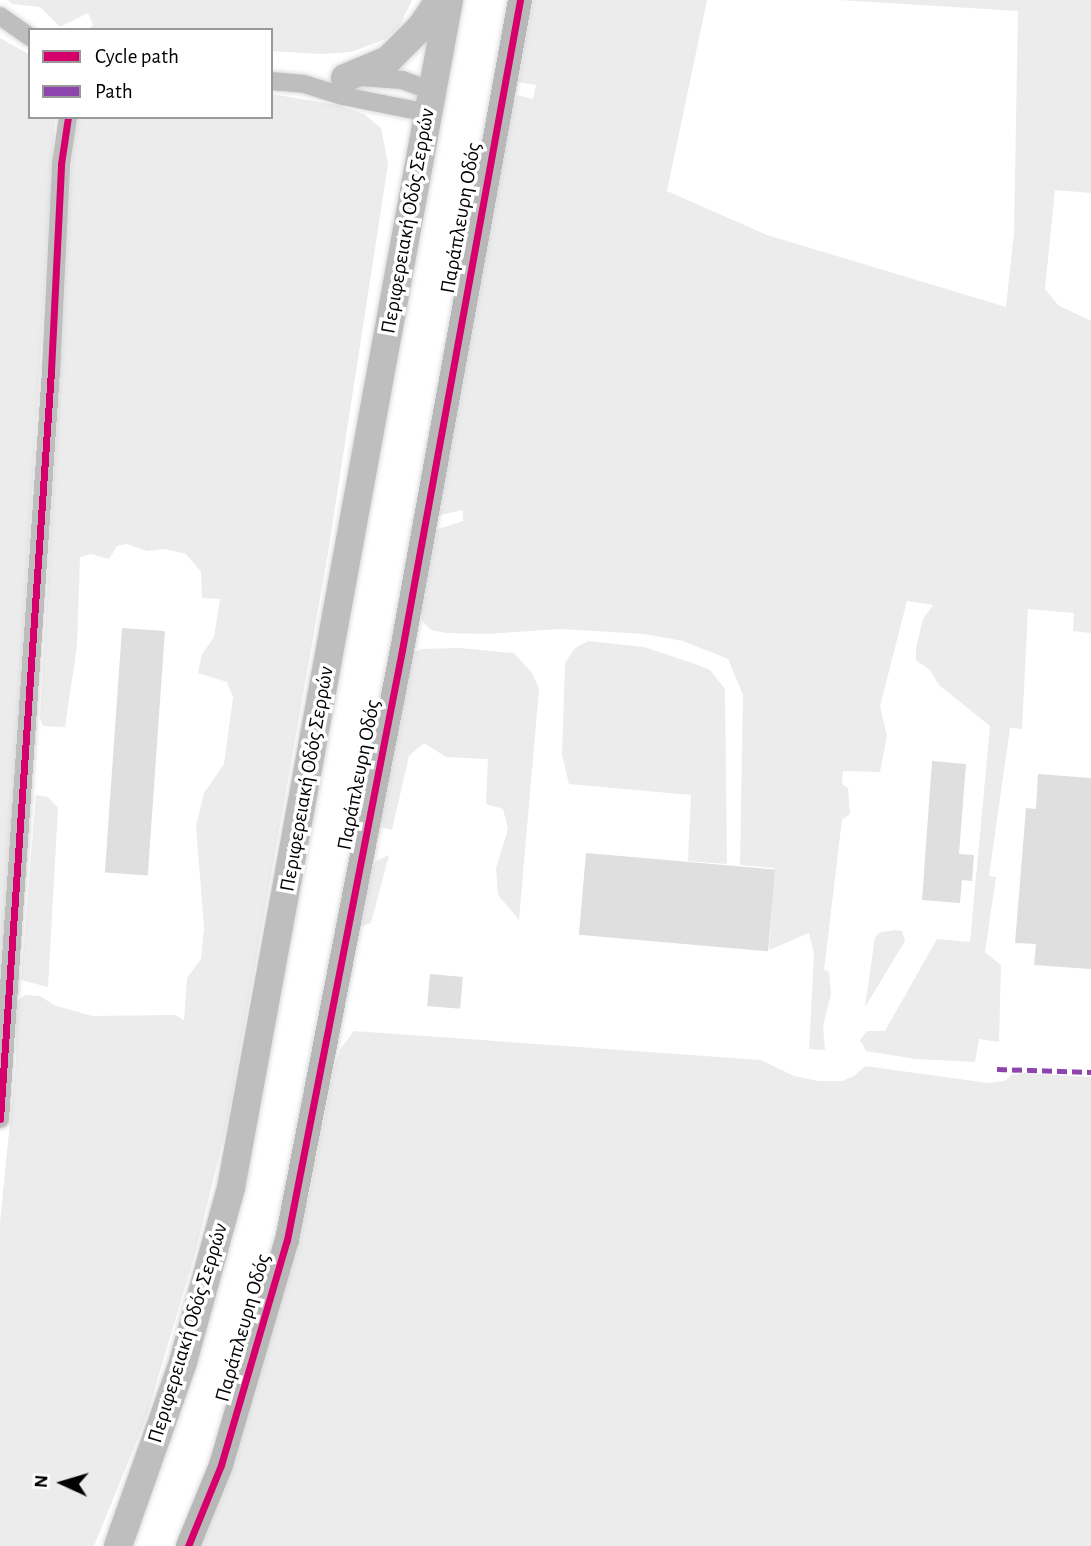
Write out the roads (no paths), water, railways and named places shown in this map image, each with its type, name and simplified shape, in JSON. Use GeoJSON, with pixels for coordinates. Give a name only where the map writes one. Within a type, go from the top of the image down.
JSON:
{"type":"FeatureCollection","features":[{"type":"Feature","properties":{"kind":"main road"},"geometry":{"type":"LineString","coordinates":[[345,78],[388,60],[421,27],[439,0]]}},
{"type":"Feature","properties":{"kind":"main road","name":"Περιφερειακή Οδός Σερρών"},"geometry":{"type":"LineString","coordinates":[[118,1546],[183,1362],[231,1188],[449,0]]}},
{"type":"Feature","properties":{"kind":"street","name":"Παράπλευρη Οδός"},"geometry":{"type":"LineString","coordinates":[[188,1546],[221,1465],[287,1240],[402,650],[520,0]]}},
{"type":"Feature","properties":{"kind":"street"},"geometry":{"type":"LineString","coordinates":[[0,16],[28,36]]}},
{"type":"Feature","properties":{"kind":"street"},"geometry":{"type":"LineString","coordinates":[[304,84],[345,78],[402,80],[430,102]]}},
{"type":"Feature","properties":{"kind":"street"},"geometry":{"type":"LineString","coordinates":[[273,81],[304,84],[343,96],[430,102]]}},
{"type":"Feature","properties":{"kind":"street"},"geometry":{"type":"LineString","coordinates":[[0,1119],[51,370],[61,164],[68,119]]}}]}
